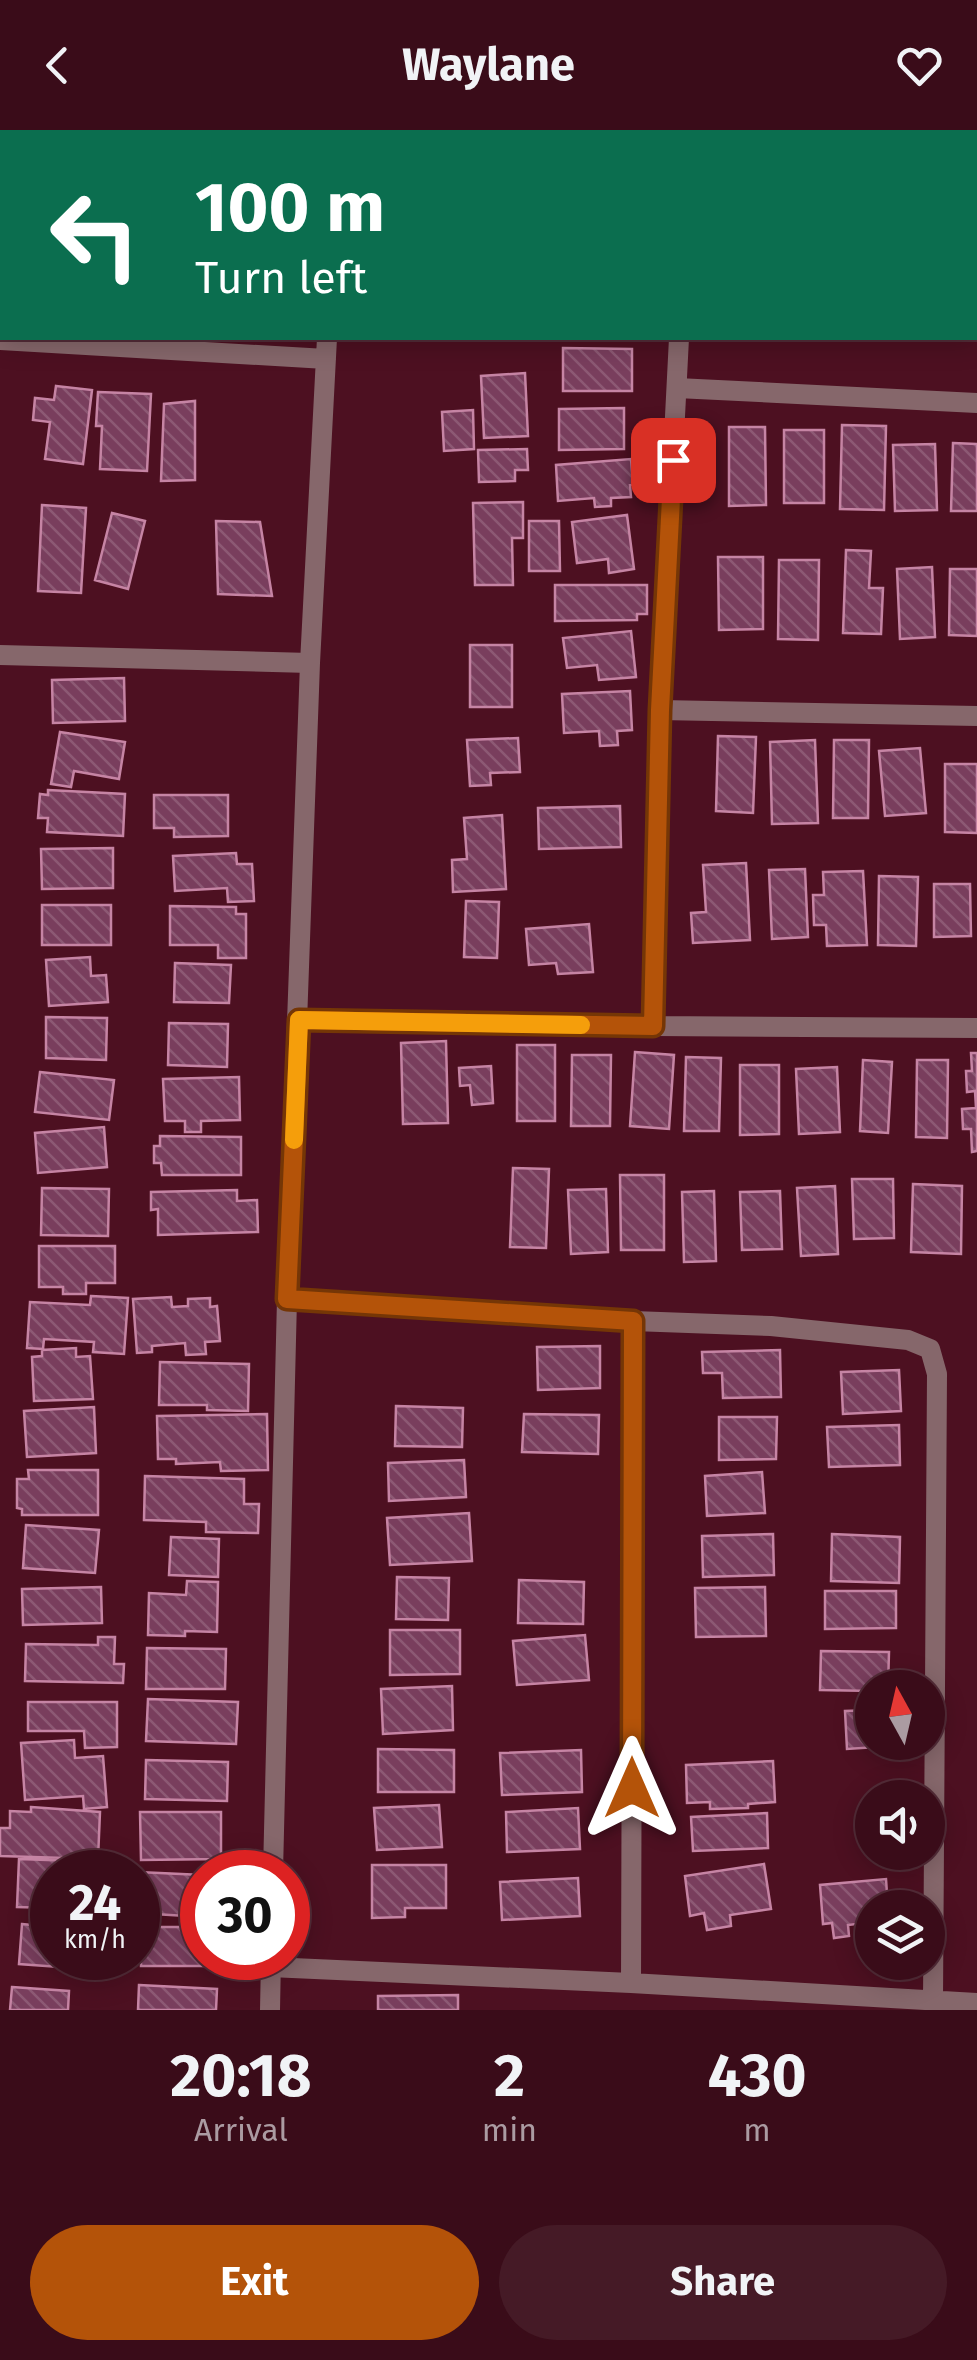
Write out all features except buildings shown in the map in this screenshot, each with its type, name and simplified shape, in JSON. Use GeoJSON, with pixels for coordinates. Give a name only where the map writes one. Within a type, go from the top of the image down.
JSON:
{"type":"FeatureCollection","features":[{"type":"Feature","properties":{"kind":"street"},"geometry":{"type":"LineString","coordinates":[[0,340],[326,359]]}},
{"type":"Feature","properties":{"kind":"street"},"geometry":{"type":"LineString","coordinates":[[274,1850],[287,1299],[310,662],[327,340]]}},
{"type":"Feature","properties":{"kind":"street"},"geometry":{"type":"LineString","coordinates":[[653,1026],[660,710],[679,340]]}},
{"type":"Feature","properties":{"kind":"street"},"geometry":{"type":"LineString","coordinates":[[676,388],[977,404]]}},
{"type":"Feature","properties":{"kind":"street"},"geometry":{"type":"LineString","coordinates":[[0,655],[310,662]]}},
{"type":"Feature","properties":{"kind":"street"},"geometry":{"type":"LineString","coordinates":[[660,710],[977,716]]}},
{"type":"Feature","properties":{"kind":"street"},"geometry":{"type":"LineString","coordinates":[[299,1020],[977,1028]]}},
{"type":"Feature","properties":{"kind":"street"},"geometry":{"type":"LineString","coordinates":[[287,1299],[771,1326],[908,1340],[930,1349],[937,1374],[933,2000]]}},
{"type":"Feature","properties":{"kind":"street"},"geometry":{"type":"LineString","coordinates":[[631,1982],[633,1321]]}},
{"type":"Feature","properties":{"kind":"street"},"geometry":{"type":"LineString","coordinates":[[310,1964],[977,2003]]}},
{"type":"Feature","properties":{"kind":"street"},"geometry":{"type":"LineString","coordinates":[[270,1980],[270,2010]]}},
{"type":"Feature","properties":{"kind":"slow traffic"},"geometry":{"type":"LineString","coordinates":[[294,1140],[299,1020],[581,1025]]}},
{"type":"Feature","properties":{"kind":"route"},"geometry":{"type":"LineString","coordinates":[[632,1788],[633,1321],[287,1299],[299,1020],[653,1026],[660,710],[673,460]]}}]}
